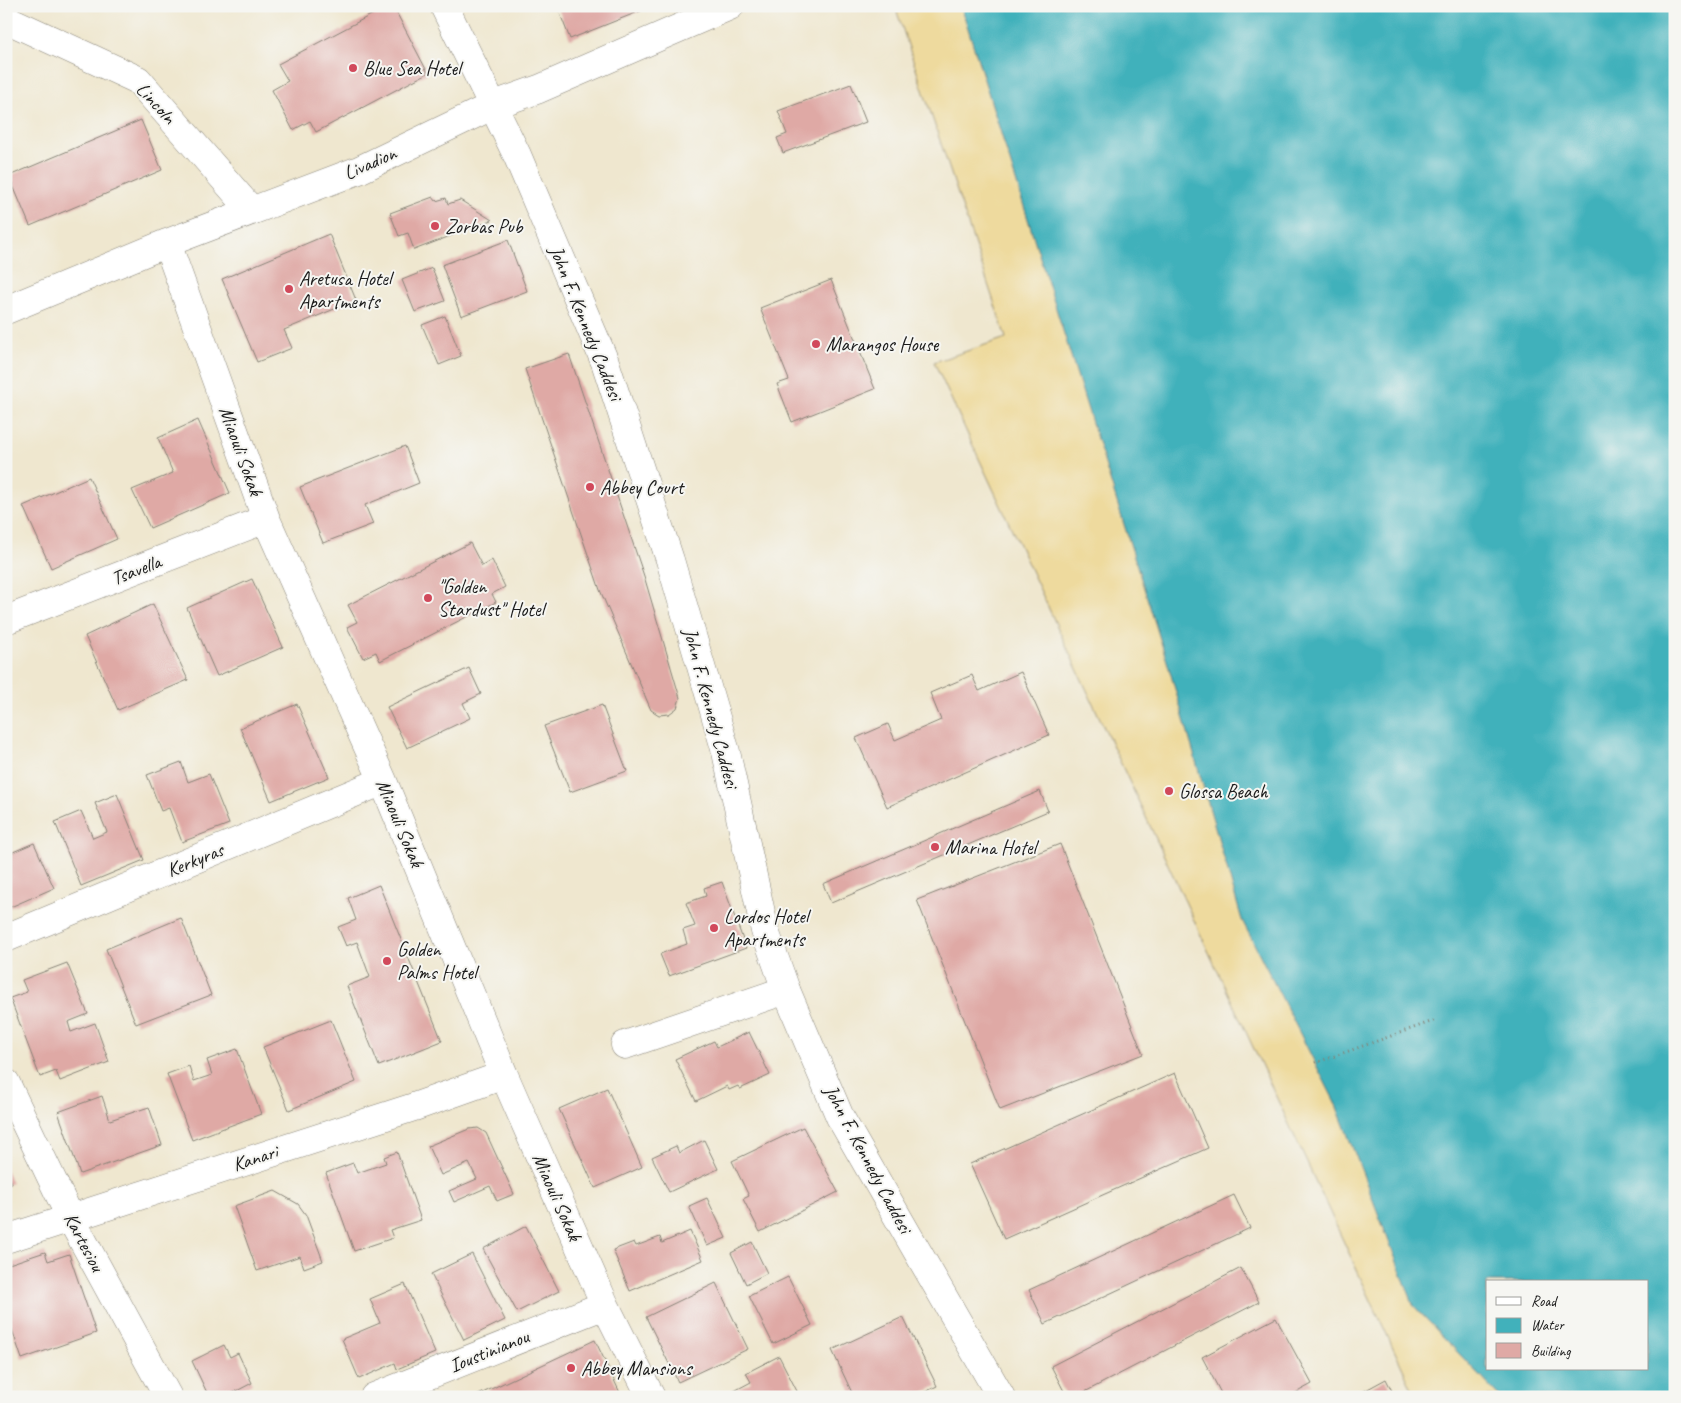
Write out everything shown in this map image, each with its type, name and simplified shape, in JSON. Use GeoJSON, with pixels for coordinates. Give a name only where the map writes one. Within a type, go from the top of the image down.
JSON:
{"type":"FeatureCollection","features":[{"type":"Feature","properties":{"kind":"street","name":"John F. Kennedy Caddesi"},"geometry":{"type":"LineString","coordinates":[[444,6],[494,105],[605,362],[670,560],[726,752],[765,931],[786,990],[840,1117],[1001,1397]]}},
{"type":"Feature","properties":{"kind":"street","name":"Livadion"},"geometry":{"type":"LineString","coordinates":[[6,310],[167,243],[359,170],[494,105],[539,89],[730,6]]}},
{"type":"Feature","properties":{"kind":"street","name":"Lincoln"},"geometry":{"type":"LineString","coordinates":[[6,19],[138,80],[252,211]]}},
{"type":"Feature","properties":{"kind":"street","name":"Miaouli Sokak"},"geometry":{"type":"LineString","coordinates":[[167,243],[266,519],[383,782],[504,1075],[604,1305],[651,1397]]}},
{"type":"Feature","properties":{"kind":"street","name":"Tsavella"},"geometry":{"type":"LineString","coordinates":[[6,620],[266,519]]}},
{"type":"Feature","properties":{"kind":"street","name":"Kerkyras"},"geometry":{"type":"LineString","coordinates":[[6,938],[383,782]]}},
{"type":"Feature","properties":{"kind":"street"},"geometry":{"type":"LineString","coordinates":[[625,1045],[786,990]]}},
{"type":"Feature","properties":{"kind":"street","name":"Kanari"},"geometry":{"type":"LineString","coordinates":[[6,1239],[414,1107],[504,1075]]}},
{"type":"Feature","properties":{"kind":"street","name":"Kartesiou"},"geometry":{"type":"LineString","coordinates":[[6,1083],[70,1217],[168,1397]]}},
{"type":"Feature","properties":{"kind":"street","name":"Ioustinianou"},"geometry":{"type":"LineString","coordinates":[[374,1397],[604,1305]]}},
{"type":"Feature","properties":{"kind":"path"},"geometry":{"type":"LineString","coordinates":[[1316,1063],[1436,1020]]}},
{"type":"Feature","properties":{"kind":"sand","name":"Glossa Beach"},"geometry":{"type":"Polygon","coordinates":[[[895,6],[961,6],[1167,661],[1242,920],[1335,1102],[1414,1306],[1500,1397],[1416,1397],[934,362],[1006,338],[895,6]]]}},
{"type":"Feature","properties":{"kind":"water"},"geometry":{"type":"Polygon","coordinates":[[[961,6],[1675,6],[1675,1397],[1500,1397],[1414,1306],[1335,1102],[1242,920],[1167,661],[961,6]]]}},
{"type":"Feature","properties":{"kind":"building","name":"Blue Sea Hotel"},"geometry":{"type":"Polygon","coordinates":[[[388,6],[393,6],[428,73],[316,132],[310,121],[293,130],[272,90],[288,81],[278,64],[388,6]]]}},
{"type":"Feature","properties":{"kind":"building"},"geometry":{"type":"Polygon","coordinates":[[[557,6],[653,6],[570,39],[557,6]]]}},
{"type":"Feature","properties":{"kind":"building"},"geometry":{"type":"Polygon","coordinates":[[[851,84],[866,122],[783,153],[777,138],[787,134],[778,111],[851,84]]]}},
{"type":"Feature","properties":{"kind":"building"},"geometry":{"type":"Polygon","coordinates":[[[141,120],[162,170],[30,226],[9,176],[141,120]]]}},
{"type":"Feature","properties":{"kind":"building","name":"Zorbas Pub"},"geometry":{"type":"Polygon","coordinates":[[[433,197],[436,201],[446,198],[448,204],[460,200],[492,220],[414,250],[408,233],[399,236],[390,213],[433,197]]]}},
{"type":"Feature","properties":{"kind":"building","name":"Aretusa Hotel Apartments"},"geometry":{"type":"Polygon","coordinates":[[[329,234],[356,300],[284,330],[292,348],[257,362],[222,279],[329,234]]]}},
{"type":"Feature","properties":{"kind":"building"},"geometry":{"type":"Polygon","coordinates":[[[508,240],[527,291],[461,316],[442,265],[508,240]]]}},
{"type":"Feature","properties":{"kind":"building"},"geometry":{"type":"Polygon","coordinates":[[[432,268],[445,301],[415,312],[402,280],[432,268]]]}},
{"type":"Feature","properties":{"kind":"building","name":"Marangos House"},"geometry":{"type":"Polygon","coordinates":[[[831,280],[875,389],[792,422],[777,384],[789,380],[760,308],[831,280]]]}},
{"type":"Feature","properties":{"kind":"building"},"geometry":{"type":"Polygon","coordinates":[[[445,316],[461,356],[439,365],[422,325],[445,316]]]}},
{"type":"Feature","properties":{"kind":"building","name":"Abbey Court"},"geometry":{"type":"Polygon","coordinates":[[[569,354],[644,576],[680,698],[677,708],[669,714],[659,715],[651,710],[600,590],[525,369],[569,354]]]}},
{"type":"Feature","properties":{"kind":"building"},"geometry":{"type":"Polygon","coordinates":[[[198,420],[230,493],[150,528],[132,490],[173,473],[158,438],[198,420]]]}},
{"type":"Feature","properties":{"kind":"building"},"geometry":{"type":"Polygon","coordinates":[[[405,446],[419,483],[365,505],[373,524],[323,543],[300,487],[405,446]]]}},
{"type":"Feature","properties":{"kind":"building"},"geometry":{"type":"Polygon","coordinates":[[[89,477],[117,539],[51,568],[23,506],[89,477]]]}},
{"type":"Feature","properties":{"kind":"building","name":"\"Golden Stardust\" Hotel"},"geometry":{"type":"Polygon","coordinates":[[[470,543],[482,566],[492,560],[505,587],[492,594],[496,602],[380,661],[376,652],[363,658],[347,627],[357,622],[348,605],[470,543]]]}},
{"type":"Feature","properties":{"kind":"building"},"geometry":{"type":"Polygon","coordinates":[[[252,579],[283,647],[217,676],[187,608],[252,579]]]}},
{"type":"Feature","properties":{"kind":"building"},"geometry":{"type":"Polygon","coordinates":[[[153,604],[188,680],[118,710],[85,636],[153,604]]]}},
{"type":"Feature","properties":{"kind":"building"},"geometry":{"type":"Polygon","coordinates":[[[469,668],[481,694],[463,703],[470,718],[407,748],[387,707],[469,668]]]}},
{"type":"Feature","properties":{"kind":"building"},"geometry":{"type":"Polygon","coordinates":[[[1021,672],[1049,735],[887,807],[856,738],[888,724],[895,740],[941,720],[930,693],[972,675],[979,691],[1021,672]]]}},
{"type":"Feature","properties":{"kind":"building"},"geometry":{"type":"Polygon","coordinates":[[[297,704],[329,777],[271,801],[240,728],[297,704]]]}},
{"type":"Feature","properties":{"kind":"building"},"geometry":{"type":"Polygon","coordinates":[[[602,705],[627,771],[570,792],[544,726],[602,705]]]}},
{"type":"Feature","properties":{"kind":"building"},"geometry":{"type":"Polygon","coordinates":[[[181,762],[188,782],[209,774],[229,824],[182,842],[169,808],[161,811],[147,775],[181,762]]]}},
{"type":"Feature","properties":{"kind":"building","name":"Marina Hotel"},"geometry":{"type":"Polygon","coordinates":[[[1040,791],[1048,811],[831,903],[823,884],[1040,791]]]}},
{"type":"Feature","properties":{"kind":"building"},"geometry":{"type":"Polygon","coordinates":[[[117,794],[144,860],[81,886],[55,822],[81,811],[93,838],[107,832],[95,803],[117,794]]]}},
{"type":"Feature","properties":{"kind":"building"},"geometry":{"type":"Polygon","coordinates":[[[34,843],[54,888],[6,909],[6,855],[34,843]]]}},
{"type":"Feature","properties":{"kind":"building"},"geometry":{"type":"Polygon","coordinates":[[[1060,844],[1143,1054],[1000,1110],[917,900],[1060,844]]]}},
{"type":"Feature","properties":{"kind":"building","name":"Lordos Hotel Apartments"},"geometry":{"type":"Polygon","coordinates":[[[722,882],[746,948],[669,976],[660,954],[687,944],[683,930],[695,926],[686,903],[706,896],[704,888],[722,882]]]}},
{"type":"Feature","properties":{"kind":"building","name":"Golden Palms Hotel"},"geometry":{"type":"Polygon","coordinates":[[[379,885],[442,1041],[379,1066],[347,986],[370,977],[357,942],[346,946],[338,927],[356,920],[348,898],[379,885]]]}},
{"type":"Feature","properties":{"kind":"building"},"geometry":{"type":"Polygon","coordinates":[[[181,918],[211,995],[136,1024],[106,949],[181,918]]]}},
{"type":"Feature","properties":{"kind":"building"},"geometry":{"type":"Polygon","coordinates":[[[67,963],[88,1014],[68,1022],[71,1032],[95,1023],[109,1062],[60,1081],[56,1071],[40,1077],[10,998],[27,992],[22,980],[67,963]]]}},
{"type":"Feature","properties":{"kind":"building"},"geometry":{"type":"Polygon","coordinates":[[[331,1020],[356,1082],[289,1110],[263,1047],[331,1020]]]}},
{"type":"Feature","properties":{"kind":"building"},"geometry":{"type":"Polygon","coordinates":[[[749,1032],[770,1075],[740,1089],[738,1086],[729,1090],[727,1086],[696,1101],[675,1059],[714,1041],[717,1047],[749,1032]]]}},
{"type":"Feature","properties":{"kind":"building"},"geometry":{"type":"Polygon","coordinates":[[[237,1049],[261,1114],[192,1140],[167,1074],[189,1066],[194,1081],[212,1075],[207,1060],[237,1049]]]}},
{"type":"Feature","properties":{"kind":"building"},"geometry":{"type":"Polygon","coordinates":[[[1175,1073],[1208,1148],[1004,1239],[970,1164],[1175,1073]]]}},
{"type":"Feature","properties":{"kind":"building"},"geometry":{"type":"Polygon","coordinates":[[[607,1088],[642,1167],[595,1188],[559,1109],[607,1088]]]}},
{"type":"Feature","properties":{"kind":"building"},"geometry":{"type":"Polygon","coordinates":[[[102,1096],[110,1120],[149,1107],[162,1145],[80,1174],[58,1112],[102,1096]]]}},
{"type":"Feature","properties":{"kind":"building"},"geometry":{"type":"Polygon","coordinates":[[[803,1127],[838,1192],[760,1232],[743,1199],[749,1196],[732,1161],[803,1127]]]}},
{"type":"Feature","properties":{"kind":"building"},"geometry":{"type":"Polygon","coordinates":[[[478,1128],[486,1133],[514,1194],[497,1201],[490,1186],[454,1202],[449,1191],[477,1179],[469,1163],[441,1175],[428,1146],[469,1129],[478,1128]]]}},
{"type":"Feature","properties":{"kind":"building"},"geometry":{"type":"Polygon","coordinates":[[[704,1140],[718,1169],[669,1192],[652,1157],[676,1146],[679,1153],[704,1140]]]}},
{"type":"Feature","properties":{"kind":"building"},"geometry":{"type":"Polygon","coordinates":[[[397,1152],[421,1220],[390,1230],[393,1238],[354,1251],[326,1173],[353,1163],[357,1173],[386,1163],[384,1157],[397,1152]]]}},
{"type":"Feature","properties":{"kind":"building"},"geometry":{"type":"Polygon","coordinates":[[[6,1169],[12,1183],[6,1185],[6,1169]]]}},
{"type":"Feature","properties":{"kind":"building"},"geometry":{"type":"Polygon","coordinates":[[[275,1191],[298,1204],[306,1215],[323,1261],[304,1268],[300,1256],[257,1271],[234,1206],[275,1191]]]}},
{"type":"Feature","properties":{"kind":"building"},"geometry":{"type":"Polygon","coordinates":[[[1234,1195],[1250,1228],[1045,1324],[1029,1290],[1234,1195]]]}},
{"type":"Feature","properties":{"kind":"building"},"geometry":{"type":"Polygon","coordinates":[[[707,1198],[726,1238],[707,1246],[689,1206],[707,1198]]]}},
{"type":"Feature","properties":{"kind":"building"},"geometry":{"type":"Polygon","coordinates":[[[526,1226],[559,1291],[517,1312],[483,1249],[526,1226]]]}},
{"type":"Feature","properties":{"kind":"building"},"geometry":{"type":"Polygon","coordinates":[[[690,1231],[703,1260],[630,1291],[613,1250],[634,1242],[636,1246],[660,1237],[662,1243],[690,1231]]]}},
{"type":"Feature","properties":{"kind":"building"},"geometry":{"type":"Polygon","coordinates":[[[752,1242],[767,1273],[746,1284],[731,1253],[752,1242]]]}},
{"type":"Feature","properties":{"kind":"building"},"geometry":{"type":"Polygon","coordinates":[[[45,1252],[48,1261],[69,1254],[96,1333],[22,1359],[6,1312],[6,1265],[45,1252]]]}},
{"type":"Feature","properties":{"kind":"building"},"geometry":{"type":"Polygon","coordinates":[[[472,1254],[505,1320],[464,1340],[431,1274],[472,1254]]]}},
{"type":"Feature","properties":{"kind":"building"},"geometry":{"type":"Polygon","coordinates":[[[1241,1268],[1259,1302],[1075,1397],[1067,1397],[1051,1366],[1241,1268]]]}},
{"type":"Feature","properties":{"kind":"building"},"geometry":{"type":"Polygon","coordinates":[[[788,1277],[812,1325],[773,1344],[749,1296],[788,1277]]]}},
{"type":"Feature","properties":{"kind":"building"},"geometry":{"type":"Polygon","coordinates":[[[716,1283],[748,1349],[678,1382],[646,1317],[716,1283]]]}},
{"type":"Feature","properties":{"kind":"building"},"geometry":{"type":"Polygon","coordinates":[[[405,1284],[435,1353],[397,1369],[395,1363],[359,1379],[342,1339],[380,1323],[370,1299],[405,1284]]]}},
{"type":"Feature","properties":{"kind":"building"},"geometry":{"type":"Polygon","coordinates":[[[903,1317],[937,1386],[915,1397],[854,1397],[832,1350],[903,1317]]]}},
{"type":"Feature","properties":{"kind":"building"},"geometry":{"type":"Polygon","coordinates":[[[1276,1318],[1312,1384],[1288,1397],[1223,1397],[1202,1357],[1276,1318]]]}},
{"type":"Feature","properties":{"kind":"building","name":"Abbey Mansions"},"geometry":{"type":"Polygon","coordinates":[[[595,1340],[622,1397],[474,1397],[595,1340]]]}},
{"type":"Feature","properties":{"kind":"building"},"geometry":{"type":"Polygon","coordinates":[[[224,1345],[230,1357],[238,1353],[252,1383],[225,1397],[209,1397],[192,1361],[224,1345]]]}},
{"type":"Feature","properties":{"kind":"building"},"geometry":{"type":"Polygon","coordinates":[[[779,1356],[800,1397],[723,1397],[751,1382],[746,1373],[779,1356]]]}},
{"type":"Feature","properties":{"kind":"building"},"geometry":{"type":"Polygon","coordinates":[[[1386,1379],[1395,1397],[1353,1397],[1386,1379]]]}},
{"type":"Feature","properties":{"kind":"place","name":"Blue Sea Hotel"},"geometry":{"type":"Point","coordinates":[353,68]}},
{"type":"Feature","properties":{"kind":"place","name":"Zorbas Pub"},"geometry":{"type":"Point","coordinates":[435,226]}},
{"type":"Feature","properties":{"kind":"place","name":"Aretusa Hotel Apartments"},"geometry":{"type":"Point","coordinates":[289,289]}},
{"type":"Feature","properties":{"kind":"place","name":"Marangos House"},"geometry":{"type":"Point","coordinates":[816,344]}},
{"type":"Feature","properties":{"kind":"place","name":"Abbey Court"},"geometry":{"type":"Point","coordinates":[590,487]}},
{"type":"Feature","properties":{"kind":"place","name":"\"Golden Stardust\" Hotel"},"geometry":{"type":"Point","coordinates":[428,598]}},
{"type":"Feature","properties":{"kind":"place","name":"Glossa Beach"},"geometry":{"type":"Point","coordinates":[1169,791]}},
{"type":"Feature","properties":{"kind":"place","name":"Marina Hotel"},"geometry":{"type":"Point","coordinates":[935,847]}},
{"type":"Feature","properties":{"kind":"place","name":"Lordos Hotel Apartments"},"geometry":{"type":"Point","coordinates":[714,928]}},
{"type":"Feature","properties":{"kind":"place","name":"Golden Palms Hotel"},"geometry":{"type":"Point","coordinates":[387,961]}},
{"type":"Feature","properties":{"kind":"place","name":"Abbey Mansions"},"geometry":{"type":"Point","coordinates":[571,1368]}}]}
